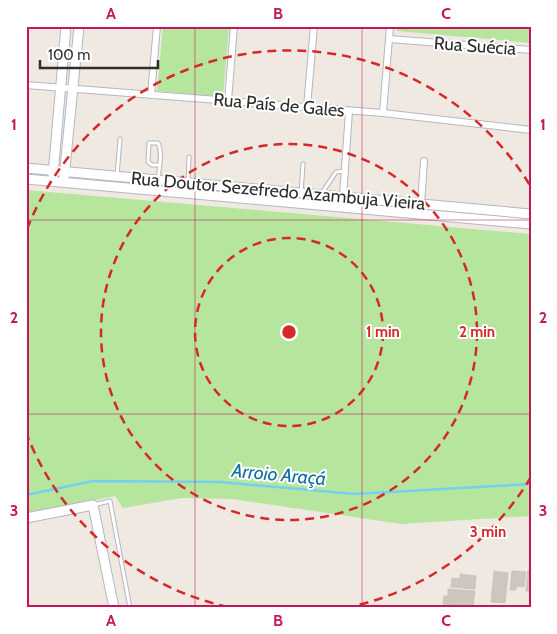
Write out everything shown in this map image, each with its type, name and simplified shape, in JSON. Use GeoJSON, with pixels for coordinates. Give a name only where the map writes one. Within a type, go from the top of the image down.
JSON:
{"type":"FeatureCollection","features":[{"type":"Feature","properties":{"kind":"main road"},"geometry":{"type":"LineString","coordinates":[[52,181],[66,26]]}},
{"type":"Feature","properties":{"kind":"main road"},"geometry":{"type":"LineString","coordinates":[[64,182],[79,26]]}},
{"type":"Feature","properties":{"kind":"main road","name":"Rua Doutor Sezefredo Azambuja Vieira"},"geometry":{"type":"LineString","coordinates":[[26,168],[531,214]]}},
{"type":"Feature","properties":{"kind":"main road","name":"Rua Doutor Sezefredo Azambuja Vieira"},"geometry":{"type":"LineString","coordinates":[[26,179],[531,224]]}},
{"type":"Feature","properties":{"kind":"main road"},"geometry":{"type":"LineString","coordinates":[[26,518],[93,505],[114,608]]}},
{"type":"Feature","properties":{"kind":"street"},"geometry":{"type":"LineString","coordinates":[[151,95],[157,26]]}},
{"type":"Feature","properties":{"kind":"street"},"geometry":{"type":"LineString","coordinates":[[228,101],[234,26]]}},
{"type":"Feature","properties":{"kind":"street"},"geometry":{"type":"LineString","coordinates":[[307,108],[314,26]]}},
{"type":"Feature","properties":{"kind":"street"},"geometry":{"type":"LineString","coordinates":[[383,114],[390,26]]}},
{"type":"Feature","properties":{"kind":"street","name":"Rua Suécia"},"geometry":{"type":"LineString","coordinates":[[389,39],[531,50]]}},
{"type":"Feature","properties":{"kind":"street","name":"Rua País de Gales"},"geometry":{"type":"LineString","coordinates":[[26,85],[383,114],[531,130]]}},
{"type":"Feature","properties":{"kind":"street"},"geometry":{"type":"LineString","coordinates":[[343,197],[349,111]]}},
{"type":"Feature","properties":{"kind":"street"},"geometry":{"type":"LineString","coordinates":[[420,204],[424,162]]}},
{"type":"Feature","properties":{"kind":"lane"},"geometry":{"type":"LineString","coordinates":[[117,177],[120,139]]}},
{"type":"Feature","properties":{"kind":"lane"},"geometry":{"type":"LineString","coordinates":[[158,180],[159,165],[160,146],[158,143],[149,143],[148,162],[152,165],[159,165]]}},
{"type":"Feature","properties":{"kind":"lane"},"geometry":{"type":"LineString","coordinates":[[188,183],[189,157]]}},
{"type":"Feature","properties":{"kind":"lane"},"geometry":{"type":"LineString","coordinates":[[301,193],[303,164]]}},
{"type":"Feature","properties":{"kind":"lane"},"geometry":{"type":"LineString","coordinates":[[321,195],[336,172],[345,171]]}},
{"type":"Feature","properties":{"kind":"lane"},"geometry":{"type":"LineString","coordinates":[[93,505],[110,501],[130,608]]}},
{"type":"Feature","properties":{"kind":"green space"},"geometry":{"type":"Polygon","coordinates":[[[163,26],[229,26],[223,97],[157,91],[163,26]]]}},
{"type":"Feature","properties":{"kind":"green space"},"geometry":{"type":"Polygon","coordinates":[[[397,26],[531,26],[531,43],[397,31],[397,26]]]}},
{"type":"Feature","properties":{"kind":"green space"},"geometry":{"type":"Polygon","coordinates":[[[26,190],[531,234],[531,516],[401,524],[233,499],[182,498],[123,508],[115,496],[26,514],[26,190]]]}},
{"type":"Feature","properties":{"kind":"building"},"geometry":{"type":"Polygon","coordinates":[[[528,570],[531,570],[531,591],[526,591],[528,570]]]}},
{"type":"Feature","properties":{"kind":"building"},"geometry":{"type":"Polygon","coordinates":[[[494,571],[508,573],[505,603],[491,602],[494,571]]]}},
{"type":"Feature","properties":{"kind":"building"},"geometry":{"type":"Polygon","coordinates":[[[512,571],[526,572],[524,587],[516,586],[516,590],[510,590],[512,571]]]}},
{"type":"Feature","properties":{"kind":"building"},"geometry":{"type":"Polygon","coordinates":[[[460,574],[476,576],[475,589],[451,587],[452,578],[460,579],[460,574]]]}},
{"type":"Feature","properties":{"kind":"building"},"geometry":{"type":"Polygon","coordinates":[[[448,589],[475,591],[473,607],[443,604],[444,596],[448,596],[448,589]]]}},
{"type":"Feature","properties":{"kind":"waterway","name":"Arroio Araçá"},"geometry":{"type":"LineString","coordinates":[[26,495],[93,481],[220,482],[355,494],[531,484]]}}]}
